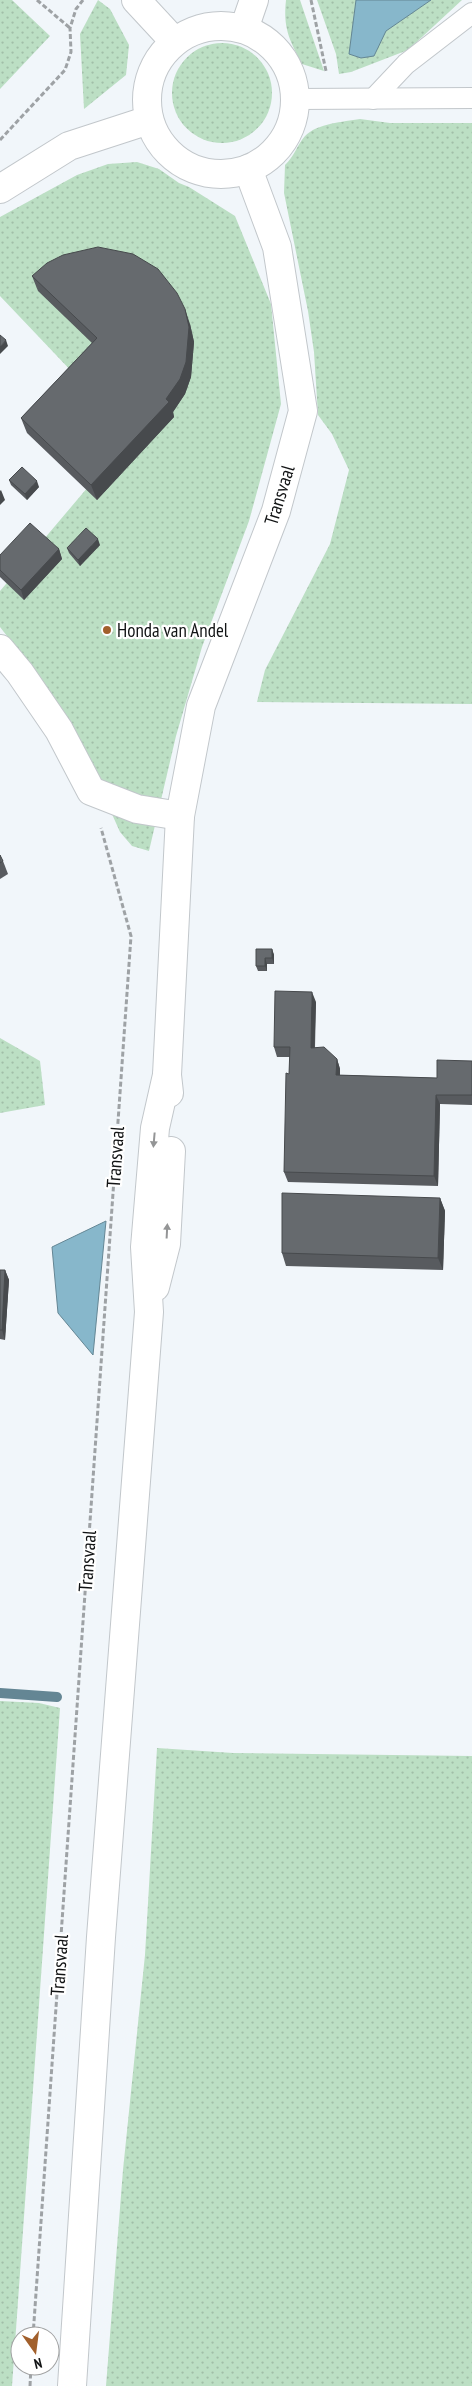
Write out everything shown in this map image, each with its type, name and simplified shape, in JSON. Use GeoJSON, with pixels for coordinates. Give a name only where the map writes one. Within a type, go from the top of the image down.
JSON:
{"type":"FeatureCollection","features":[{"type":"Feature","properties":{"kind":"street"},"geometry":{"type":"LineString","coordinates":[[136,0],[174,41]]}},
{"type":"Feature","properties":{"kind":"street"},"geometry":{"type":"LineString","coordinates":[[244,29],[254,0]]}},
{"type":"Feature","properties":{"kind":"street"},"geometry":{"type":"LineString","coordinates":[[220,25],[244,29],[265,39],[281,56],[292,76],[296,99],[293,117],[287,134],[264,161],[248,169],[224,174],[199,171],[177,160],[160,142],[149,120],[146,98],[150,77],[159,57],[174,41],[196,30],[220,25]]}},
{"type":"Feature","properties":{"kind":"street"},"geometry":{"type":"LineString","coordinates":[[0,189],[69,146],[149,120]]}},
{"type":"Feature","properties":{"kind":"street","name":"Transvaal"},"geometry":{"type":"LineString","coordinates":[[72,2386],[101,1937],[149,1312],[145,1247],[155,1128],[167,1075],[180,816],[201,706],[276,511],[303,411],[277,247],[248,169]]}},
{"type":"Feature","properties":{"kind":"street"},"geometry":{"type":"LineString","coordinates":[[0,649],[59,730],[91,791],[137,809],[180,816]]}},
{"type":"Feature","properties":{"kind":"lane"},"geometry":{"type":"LineString","coordinates":[[373,99],[406,64],[472,12]]}},
{"type":"Feature","properties":{"kind":"lane"},"geometry":{"type":"LineString","coordinates":[[296,99],[472,98]]}},
{"type":"Feature","properties":{"kind":"path"},"geometry":{"type":"LineString","coordinates":[[37,0],[70,28]]}},
{"type":"Feature","properties":{"kind":"path"},"geometry":{"type":"LineString","coordinates":[[0,140],[65,70],[71,52],[70,28],[76,8],[83,0]]}},
{"type":"Feature","properties":{"kind":"path"},"geometry":{"type":"LineString","coordinates":[[311,0],[332,99]]}},
{"type":"Feature","properties":{"kind":"path","name":"Transvaal"},"geometry":{"type":"LineString","coordinates":[[35,2326],[131,936],[91,791]]}},
{"type":"Feature","properties":{"kind":"green space"},"geometry":{"type":"Polygon","coordinates":[[[0,0],[12,0],[50,36],[0,89],[0,0]]]}},
{"type":"Feature","properties":{"kind":"green space"},"geometry":{"type":"Polygon","coordinates":[[[98,0],[110,9],[129,45],[126,75],[84,109],[80,34],[98,0]]]}},
{"type":"Feature","properties":{"kind":"green space"},"geometry":{"type":"Polygon","coordinates":[[[286,0],[300,0],[324,71],[302,64],[286,26],[286,0]]]}},
{"type":"Feature","properties":{"kind":"green space"},"geometry":{"type":"Polygon","coordinates":[[[317,0],[356,0],[356,9],[374,56],[385,31],[431,0],[462,0],[408,50],[351,72],[339,74],[336,54],[317,0]]]}},
{"type":"Feature","properties":{"kind":"green space"},"geometry":{"type":"Polygon","coordinates":[[[222,43],[241,46],[258,57],[269,74],[272,93],[269,112],[258,129],[241,140],[222,143],[203,140],[186,129],[175,112],[172,93],[175,74],[186,57],[203,46],[222,43]]]}},
{"type":"Feature","properties":{"kind":"green space"},"geometry":{"type":"Polygon","coordinates":[[[360,119],[390,123],[472,123],[472,704],[257,702],[265,670],[330,544],[349,470],[332,434],[318,415],[314,352],[308,311],[284,193],[285,165],[305,136],[310,132],[331,124],[360,119]]]}},
{"type":"Feature","properties":{"kind":"green space"},"geometry":{"type":"Polygon","coordinates":[[[137,162],[159,169],[235,216],[271,304],[281,404],[249,521],[202,647],[176,736],[149,851],[132,846],[120,832],[86,756],[46,686],[0,627],[0,591],[132,435],[0,296],[0,217],[77,175],[108,164],[137,162]]]}},
{"type":"Feature","properties":{"kind":"green space"},"geometry":{"type":"Polygon","coordinates":[[[0,1038],[40,1061],[45,1105],[0,1113],[0,1038]]]}},
{"type":"Feature","properties":{"kind":"green space"},"geometry":{"type":"Polygon","coordinates":[[[0,1701],[39,1703],[60,1708],[16,2326],[10,2326],[10,2376],[13,2376],[12,2386],[0,2386],[0,1701]]]}},
{"type":"Feature","properties":{"kind":"green space"},"geometry":{"type":"Polygon","coordinates":[[[157,1748],[233,1753],[472,1756],[472,2386],[106,2386],[123,2170],[145,1955],[157,1748]]]}},
{"type":"Feature","properties":{"kind":"water"},"geometry":{"type":"Polygon","coordinates":[[[356,0],[431,0],[386,31],[374,56],[361,58],[349,54],[356,0]]]}},
{"type":"Feature","properties":{"kind":"water"},"geometry":{"type":"Polygon","coordinates":[[[106,1221],[93,1355],[58,1313],[52,1247],[106,1221]]]}},
{"type":"Feature","properties":{"kind":"building"},"geometry":{"type":"Polygon","coordinates":[[[98,247],[133,254],[158,269],[177,293],[185,309],[189,327],[186,362],[180,379],[166,399],[169,402],[91,485],[21,418],[97,338],[32,276],[47,263],[63,255],[98,247]]]}},
{"type":"Feature","properties":{"kind":"building"},"geometry":{"type":"Polygon","coordinates":[[[0,335],[6,340],[0,347],[0,335]]]}},
{"type":"Feature","properties":{"kind":"building"},"geometry":{"type":"Polygon","coordinates":[[[22,467],[37,481],[25,494],[9,480],[22,467]]]}},
{"type":"Feature","properties":{"kind":"building"},"geometry":{"type":"Polygon","coordinates":[[[30,523],[59,549],[21,590],[0,570],[0,555],[30,523]]]}},
{"type":"Feature","properties":{"kind":"building"},"geometry":{"type":"Polygon","coordinates":[[[86,528],[98,539],[78,560],[67,548],[86,528]]]}},
{"type":"Feature","properties":{"kind":"building"},"geometry":{"type":"Polygon","coordinates":[[[256,949],[272,949],[272,958],[265,958],[265,966],[256,966],[256,949]]]}},
{"type":"Feature","properties":{"kind":"building"},"geometry":{"type":"Polygon","coordinates":[[[275,991],[312,992],[311,1048],[324,1047],[337,1059],[336,1075],[437,1078],[437,1060],[472,1061],[472,1095],[436,1095],[434,1176],[284,1172],[286,1073],[289,1074],[290,1047],[274,1047],[275,991]]]}},
{"type":"Feature","properties":{"kind":"building"},"geometry":{"type":"Polygon","coordinates":[[[282,1193],[440,1198],[438,1258],[282,1253],[282,1193]]]}},
{"type":"Feature","properties":{"kind":"building"},"geometry":{"type":"Polygon","coordinates":[[[0,1270],[5,1270],[2,1330],[0,1330],[0,1270]]]}},
{"type":"Feature","properties":{"kind":"waterway"},"geometry":{"type":"LineString","coordinates":[[0,1693],[57,1697]]}},
{"type":"Feature","properties":{"kind":"place","name":"Honda van Andel"},"geometry":{"type":"Point","coordinates":[107,630]}}]}
